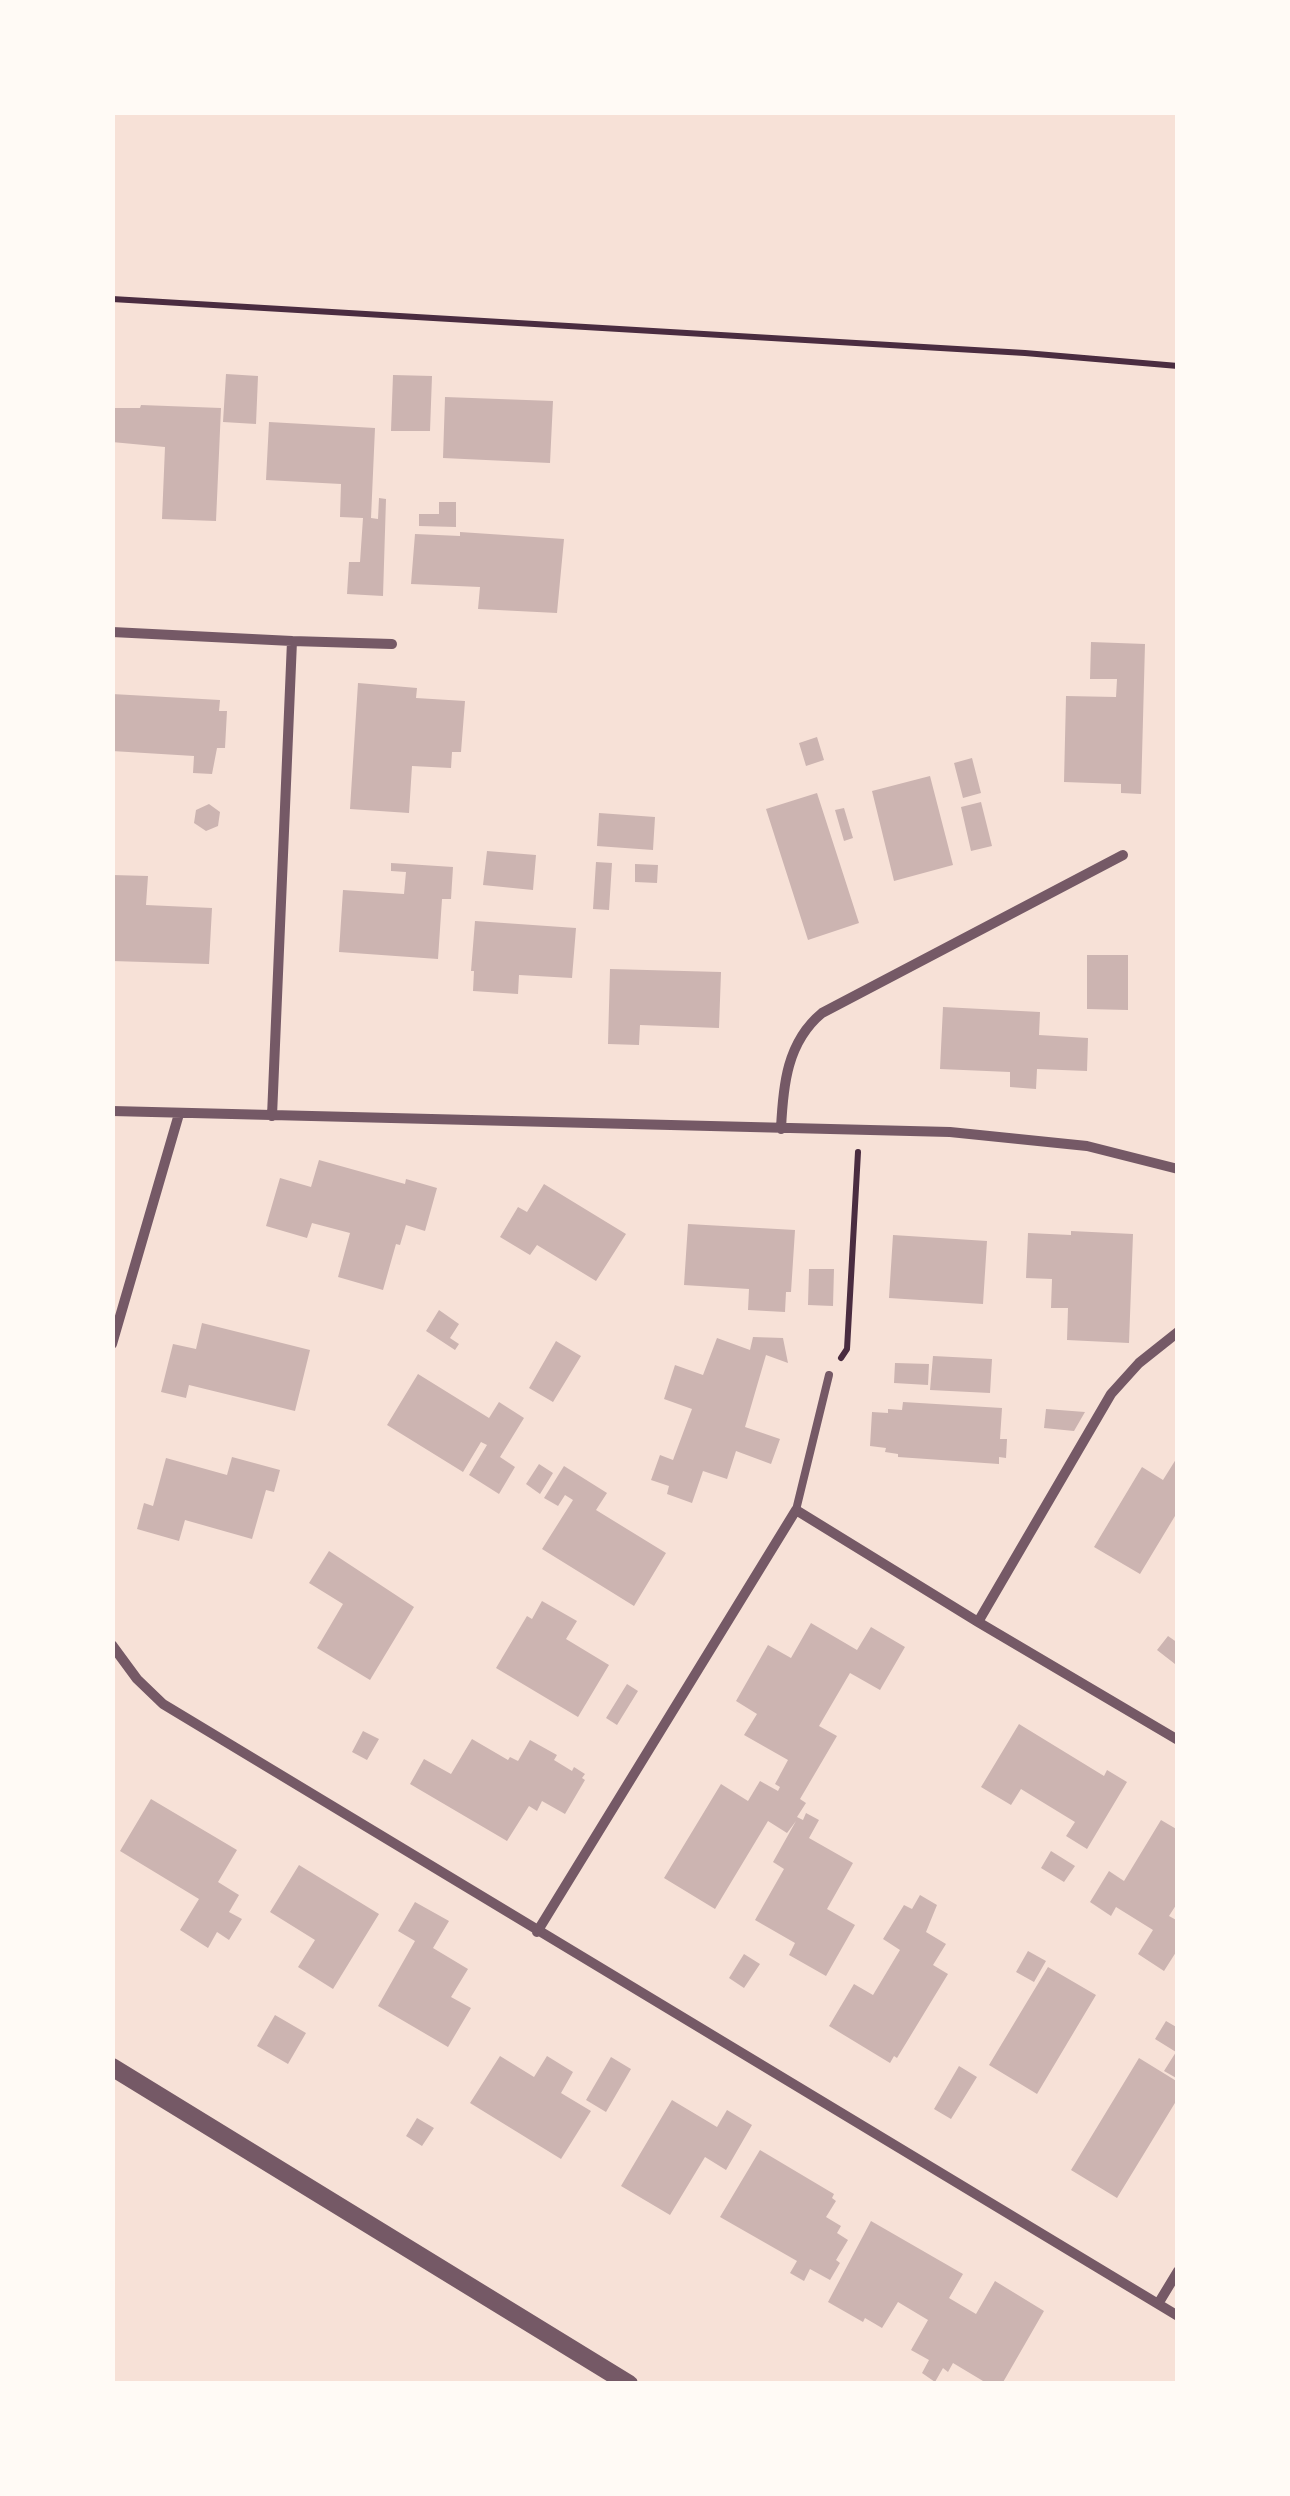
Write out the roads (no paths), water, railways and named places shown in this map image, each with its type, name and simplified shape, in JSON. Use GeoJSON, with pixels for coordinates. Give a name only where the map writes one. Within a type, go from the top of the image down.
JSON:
{"type":"FeatureCollection","features":[{"type":"Feature","properties":{"kind":"street"},"geometry":{"type":"LineString","coordinates":[[112,632],[392,644]]}},
{"type":"Feature","properties":{"kind":"street"},"geometry":{"type":"LineString","coordinates":[[272,1116],[292,641]]}},
{"type":"Feature","properties":{"kind":"street"},"geometry":{"type":"LineString","coordinates":[[781,1128],[790,1060],[808,1025],[822,1013],[1123,856]]}},
{"type":"Feature","properties":{"kind":"street"},"geometry":{"type":"LineString","coordinates":[[112,1112],[858,1129],[1041,1139],[1138,1157],[1178,1169]]}},
{"type":"Feature","properties":{"kind":"street"},"geometry":{"type":"LineString","coordinates":[[112,1344],[180,1114]]}},
{"type":"Feature","properties":{"kind":"street"},"geometry":{"type":"LineString","coordinates":[[978,1622],[1111,1394],[1139,1362],[1178,1332]]}},
{"type":"Feature","properties":{"kind":"street"},"geometry":{"type":"LineString","coordinates":[[537,1932],[796,1510],[1178,1740]]}},
{"type":"Feature","properties":{"kind":"street"},"geometry":{"type":"LineString","coordinates":[[112,1644],[137,1679],[163,1704],[1178,2316]]}},
{"type":"Feature","properties":{"kind":"street"},"geometry":{"type":"LineString","coordinates":[[112,2067],[629,2384]]}},
{"type":"Feature","properties":{"kind":"street"},"geometry":{"type":"LineString","coordinates":[[1158,2304],[1178,2271]]}},
{"type":"Feature","properties":{"kind":"lane"},"geometry":{"type":"LineString","coordinates":[[796,1510],[829,1375]]}}]}
